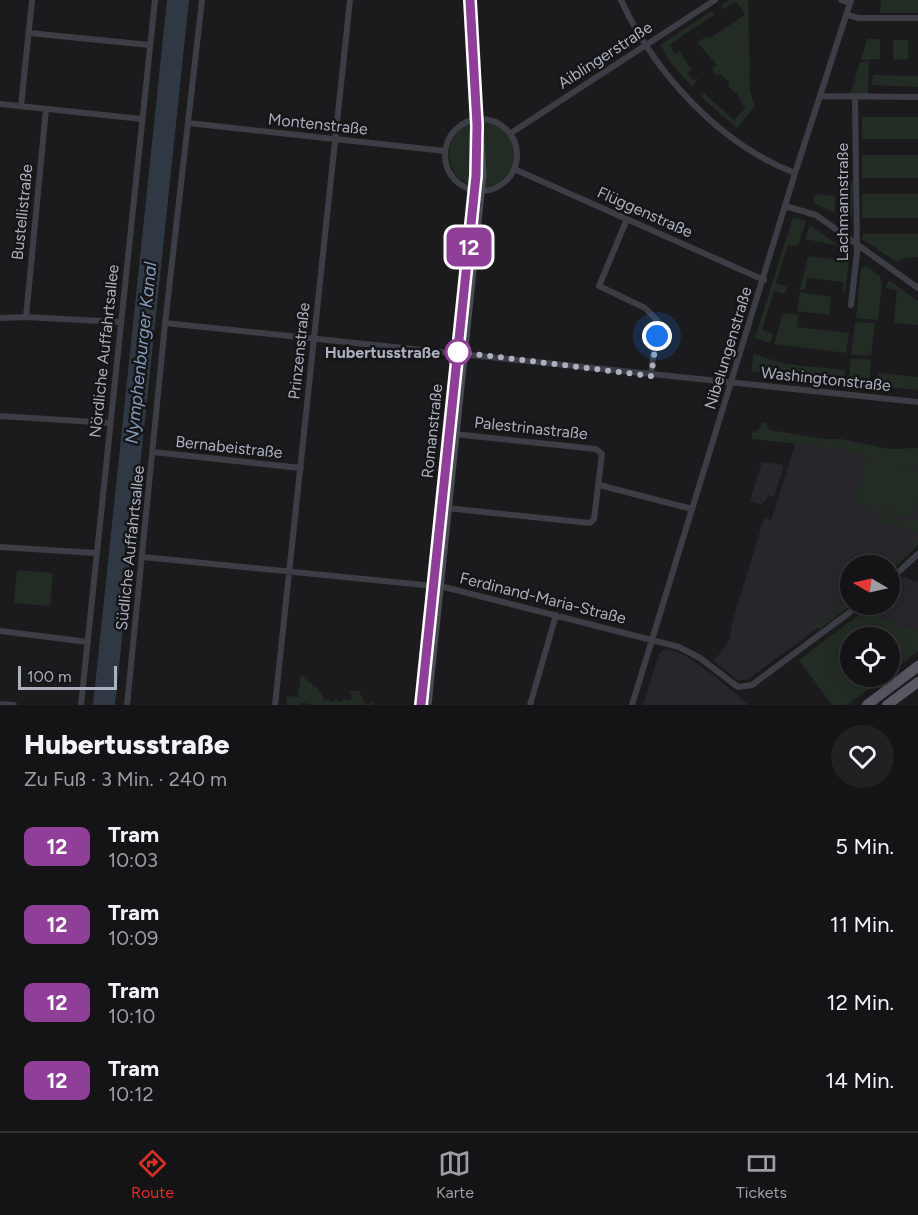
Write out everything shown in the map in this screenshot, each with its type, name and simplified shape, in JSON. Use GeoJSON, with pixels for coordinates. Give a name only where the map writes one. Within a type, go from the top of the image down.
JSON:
{"type":"FeatureCollection","features":[{"type":"Feature","properties":{"kind":"main road","name":"Romanstraße"},"geometry":{"type":"LineString","coordinates":[[419,705],[435,586],[477,191],[478,122],[471,0]]}},
{"type":"Feature","properties":{"kind":"main road","name":"Romanstraße"},"geometry":{"type":"LineString","coordinates":[[427,705],[435,586]]}},
{"type":"Feature","properties":{"kind":"main road"},"geometry":{"type":"LineString","coordinates":[[867,705],[918,666]]}},
{"type":"Feature","properties":{"kind":"main road"},"geometry":{"type":"LineString","coordinates":[[887,705],[918,682]]}},
{"type":"Feature","properties":{"kind":"street"},"geometry":{"type":"LineString","coordinates":[[21,106],[32,0]]}},
{"type":"Feature","properties":{"kind":"street","name":"Nördliche Auffahrtsallee"},"geometry":{"type":"LineString","coordinates":[[81,705],[154,0]]}},
{"type":"Feature","properties":{"kind":"street","name":"Südliche Auffahrtsallee"},"geometry":{"type":"LineString","coordinates":[[127,705],[165,323],[202,0]]}},
{"type":"Feature","properties":{"kind":"street","name":"Prinzenstraße"},"geometry":{"type":"LineString","coordinates":[[275,705],[350,0]]}},
{"type":"Feature","properties":{"kind":"street"},"geometry":{"type":"LineString","coordinates":[[621,0],[646,45],[689,99],[756,153],[795,173]]}},
{"type":"Feature","properties":{"kind":"street","name":"Aiblingerstraße"},"geometry":{"type":"LineString","coordinates":[[511,134],[715,0]]}},
{"type":"Feature","properties":{"kind":"street"},"geometry":{"type":"LineString","coordinates":[[841,0],[851,2]]}},
{"type":"Feature","properties":{"kind":"street","name":"Nibelungenstraße"},"geometry":{"type":"LineString","coordinates":[[632,705],[795,173],[851,2]]}},
{"type":"Feature","properties":{"kind":"street"},"geometry":{"type":"LineString","coordinates":[[847,15],[859,18],[918,18]]}},
{"type":"Feature","properties":{"kind":"street"},"geometry":{"type":"LineString","coordinates":[[29,33],[150,45]]}},
{"type":"Feature","properties":{"kind":"street"},"geometry":{"type":"LineString","coordinates":[[820,96],[918,97]]}},
{"type":"Feature","properties":{"kind":"street","name":"Lachmannstraße"},"geometry":{"type":"LineString","coordinates":[[851,305],[856,244],[855,98]]}},
{"type":"Feature","properties":{"kind":"street"},"geometry":{"type":"LineString","coordinates":[[0,104],[142,119]]}},
{"type":"Feature","properties":{"kind":"street","name":"Bustellistraße"},"geometry":{"type":"LineString","coordinates":[[26,317],[46,109]]}},
{"type":"Feature","properties":{"kind":"street"},"geometry":{"type":"LineString","coordinates":[[466,121],[494,121],[511,134],[517,151],[514,169],[502,184],[477,191],[462,186],[452,177],[446,165],[445,151],[448,139],[455,129],[466,121]]}},
{"type":"Feature","properties":{"kind":"street","name":"Montenstraße"},"geometry":{"type":"LineString","coordinates":[[188,123],[445,151]]}},
{"type":"Feature","properties":{"kind":"street","name":"Flüggenstraße"},"geometry":{"type":"LineString","coordinates":[[514,169],[764,280]]}},
{"type":"Feature","properties":{"kind":"street"},"geometry":{"type":"LineString","coordinates":[[785,206],[816,215],[918,288]]}},
{"type":"Feature","properties":{"kind":"street"},"geometry":{"type":"LineString","coordinates":[[627,219],[599,286],[645,308],[657,320],[651,376]]}},
{"type":"Feature","properties":{"kind":"street"},"geometry":{"type":"LineString","coordinates":[[0,318],[26,317],[119,322]]}},
{"type":"Feature","properties":{"kind":"street"},"geometry":{"type":"LineString","coordinates":[[165,323],[731,383]]}},
{"type":"Feature","properties":{"kind":"street","name":"Washingtonstraße"},"geometry":{"type":"LineString","coordinates":[[731,383],[918,402]]}},
{"type":"Feature","properties":{"kind":"street"},"geometry":{"type":"LineString","coordinates":[[0,416],[110,423]]}},
{"type":"Feature","properties":{"kind":"street","name":"Palestrinastraße"},"geometry":{"type":"LineString","coordinates":[[443,507],[589,523],[594,519],[599,485],[602,454],[598,449],[451,434]]}},
{"type":"Feature","properties":{"kind":"street","name":"Bernabeistraße"},"geometry":{"type":"LineString","coordinates":[[153,452],[301,468]]}},
{"type":"Feature","properties":{"kind":"street"},"geometry":{"type":"LineString","coordinates":[[599,485],[692,509]]}},
{"type":"Feature","properties":{"kind":"street"},"geometry":{"type":"LineString","coordinates":[[0,547],[96,553]]}},
{"type":"Feature","properties":{"kind":"street"},"geometry":{"type":"LineString","coordinates":[[900,571],[918,554]]}},
{"type":"Feature","properties":{"kind":"street","name":"Ferdinand-Maria-Straße"},"geometry":{"type":"LineString","coordinates":[[143,557],[435,586],[556,615],[689,652],[716,669],[733,685],[743,688],[752,685],[796,655],[847,615]]}},
{"type":"Feature","properties":{"kind":"street"},"geometry":{"type":"LineString","coordinates":[[530,705],[556,615]]}},
{"type":"Feature","properties":{"kind":"street"},"geometry":{"type":"LineString","coordinates":[[0,631],[88,642]]}},
{"type":"Feature","properties":{"kind":"street"},"geometry":{"type":"LineString","coordinates":[[0,704],[14,705]]}},
{"type":"Feature","properties":{"kind":"shaded area"},"geometry":{"type":"Polygon","coordinates":[[[729,0],[748,0],[750,91],[755,106],[737,128],[701,97],[704,93],[734,120],[745,108],[737,94],[728,86],[730,83],[720,74],[717,76],[712,69],[717,65],[697,42],[708,36],[710,38],[745,15],[736,1],[723,9],[721,5],[729,0]]]}},
{"type":"Feature","properties":{"kind":"shaded area"},"geometry":{"type":"Polygon","coordinates":[[[881,0],[918,0],[918,13],[880,13],[881,0]]]}},
{"type":"Feature","properties":{"kind":"shaded area"},"geometry":{"type":"Polygon","coordinates":[[[712,11],[714,15],[670,44],[674,54],[679,51],[692,70],[687,73],[694,80],[699,77],[692,87],[671,63],[660,45],[712,11]]]}},
{"type":"Feature","properties":{"kind":"shaded area"},"geometry":{"type":"Polygon","coordinates":[[[867,39],[880,39],[880,59],[861,60],[867,39]]]}},
{"type":"Feature","properties":{"kind":"shaded area"},"geometry":{"type":"Polygon","coordinates":[[[893,40],[908,40],[908,59],[893,60],[893,40]]]}},
{"type":"Feature","properties":{"kind":"shaded area"},"geometry":{"type":"Polygon","coordinates":[[[869,61],[868,94],[850,95],[860,62],[869,61]]]}},
{"type":"Feature","properties":{"kind":"shaded area"},"geometry":{"type":"Polygon","coordinates":[[[873,75],[918,76],[918,87],[872,85],[873,75]]]}},
{"type":"Feature","properties":{"kind":"shaded area"},"geometry":{"type":"Polygon","coordinates":[[[862,117],[918,117],[918,139],[862,139],[862,117]]]}},
{"type":"Feature","properties":{"kind":"shaded area"},"geometry":{"type":"Polygon","coordinates":[[[482,121],[494,124],[505,131],[512,142],[515,154],[512,166],[505,177],[494,184],[482,187],[470,184],[459,177],[452,166],[449,154],[452,142],[459,131],[470,124],[482,121]]]}},
{"type":"Feature","properties":{"kind":"shaded area"},"geometry":{"type":"Polygon","coordinates":[[[862,155],[918,155],[918,178],[862,178],[862,155]]]}},
{"type":"Feature","properties":{"kind":"shaded area"},"geometry":{"type":"Polygon","coordinates":[[[846,182],[853,182],[852,217],[846,217],[846,182]]]}},
{"type":"Feature","properties":{"kind":"shaded area"},"geometry":{"type":"Polygon","coordinates":[[[815,194],[835,196],[835,214],[813,202],[815,194]]]}},
{"type":"Feature","properties":{"kind":"shaded area"},"geometry":{"type":"Polygon","coordinates":[[[862,194],[918,194],[918,218],[862,218],[862,194]]]}},
{"type":"Feature","properties":{"kind":"shaded area"},"geometry":{"type":"Polygon","coordinates":[[[793,217],[806,221],[798,246],[788,245],[776,283],[787,287],[785,294],[774,291],[762,330],[773,334],[770,343],[755,338],[793,217]]]}},
{"type":"Feature","properties":{"kind":"shaded area"},"geometry":{"type":"Polygon","coordinates":[[[810,225],[839,246],[805,239],[810,225]]]}},
{"type":"Feature","properties":{"kind":"shaded area"},"geometry":{"type":"Polygon","coordinates":[[[863,234],[918,234],[918,257],[904,258],[897,262],[862,239],[863,234]]]}},
{"type":"Feature","properties":{"kind":"shaded area"},"geometry":{"type":"Polygon","coordinates":[[[808,256],[849,261],[845,293],[843,282],[807,278],[805,290],[800,289],[808,256]]]}},
{"type":"Feature","properties":{"kind":"shaded area"},"geometry":{"type":"Polygon","coordinates":[[[866,266],[880,276],[882,284],[878,320],[856,318],[861,268],[866,266]]]}},
{"type":"Feature","properties":{"kind":"shaded area"},"geometry":{"type":"Polygon","coordinates":[[[889,280],[918,301],[918,325],[894,323],[897,290],[886,288],[889,280]]]}},
{"type":"Feature","properties":{"kind":"shaded area"},"geometry":{"type":"Polygon","coordinates":[[[800,292],[831,297],[829,315],[797,311],[800,292]]]}},
{"type":"Feature","properties":{"kind":"shaded area"},"geometry":{"type":"Polygon","coordinates":[[[783,313],[798,315],[797,327],[849,333],[846,353],[774,344],[783,313]]]}},
{"type":"Feature","properties":{"kind":"shaded area"},"geometry":{"type":"Polygon","coordinates":[[[855,322],[875,323],[871,355],[851,355],[855,322]]]}},
{"type":"Feature","properties":{"kind":"shaded area"},"geometry":{"type":"Polygon","coordinates":[[[754,354],[785,364],[845,370],[843,382],[751,371],[754,354]]]}},
{"type":"Feature","properties":{"kind":"shaded area"},"geometry":{"type":"Polygon","coordinates":[[[851,358],[871,360],[869,385],[849,383],[851,358]]]}},
{"type":"Feature","properties":{"kind":"shaded area"},"geometry":{"type":"Polygon","coordinates":[[[878,373],[918,377],[918,390],[877,386],[878,373]]]}},
{"type":"Feature","properties":{"kind":"shaded area"},"geometry":{"type":"Polygon","coordinates":[[[762,423],[766,423],[770,430],[825,439],[841,439],[890,449],[918,448],[918,470],[882,461],[918,472],[918,499],[913,517],[855,500],[867,457],[840,450],[841,444],[835,448],[752,439],[752,433],[758,430],[762,423]]]}},
{"type":"Feature","properties":{"kind":"shaded area"},"geometry":{"type":"Polygon","coordinates":[[[797,439],[842,442],[918,459],[918,544],[900,561],[900,555],[840,555],[840,611],[747,680],[737,680],[714,661],[729,641],[733,620],[764,518],[771,520],[797,439]]]}},
{"type":"Feature","properties":{"kind":"shaded area"},"geometry":{"type":"Polygon","coordinates":[[[762,462],[784,465],[774,497],[769,495],[762,505],[750,501],[762,462]]]}},
{"type":"Feature","properties":{"kind":"shaded area"},"geometry":{"type":"Polygon","coordinates":[[[865,505],[898,515],[896,519],[904,524],[909,519],[918,521],[918,531],[883,524],[878,530],[883,515],[863,508],[865,505]]]}},
{"type":"Feature","properties":{"kind":"shaded area"},"geometry":{"type":"Polygon","coordinates":[[[918,540],[918,545],[900,562],[900,558],[918,540]]]}},
{"type":"Feature","properties":{"kind":"shaded area"},"geometry":{"type":"Polygon","coordinates":[[[877,551],[876,555],[866,555],[866,552],[877,551]]]}},
{"type":"Feature","properties":{"kind":"shaded area"},"geometry":{"type":"Polygon","coordinates":[[[17,570],[53,573],[50,606],[14,603],[17,570]]]}},
{"type":"Feature","properties":{"kind":"shaded area"},"geometry":{"type":"Polygon","coordinates":[[[903,577],[918,582],[918,631],[872,615],[900,615],[900,580],[903,577]]]}},
{"type":"Feature","properties":{"kind":"shaded area"},"geometry":{"type":"Polygon","coordinates":[[[840,607],[840,614],[819,630],[814,623],[816,616],[829,620],[840,607]]]}},
{"type":"Feature","properties":{"kind":"shaded area"},"geometry":{"type":"Polygon","coordinates":[[[859,615],[872,615],[918,631],[918,651],[900,666],[900,627],[843,627],[859,615]]]}},
{"type":"Feature","properties":{"kind":"shaded area"},"geometry":{"type":"Polygon","coordinates":[[[840,629],[840,687],[872,687],[846,705],[832,705],[799,660],[840,629]]]}},
{"type":"Feature","properties":{"kind":"shaded area"},"geometry":{"type":"Polygon","coordinates":[[[664,649],[683,654],[712,674],[749,705],[643,705],[659,654],[664,649]]]}},
{"type":"Feature","properties":{"kind":"shaded area"},"geometry":{"type":"Polygon","coordinates":[[[301,675],[318,689],[325,701],[329,699],[331,702],[337,699],[339,702],[345,699],[346,701],[353,698],[349,691],[359,691],[366,705],[313,705],[301,702],[300,705],[286,705],[287,696],[298,697],[301,675]]]}},
{"type":"Feature","properties":{"kind":"water","name":"Nymphenburger Kanal"},"geometry":{"type":"Polygon","coordinates":[[[167,0],[189,0],[115,705],[93,705],[167,0]]]}},
{"type":"Feature","properties":{"kind":"tram line"},"geometry":{"type":"LineString","coordinates":[[421,705],[476,176],[477,125],[470,0]]}},
{"type":"Feature","properties":{"kind":"tram line","name":"12"},"geometry":{"type":"LineString","coordinates":[[421,705],[476,176],[477,125],[470,0]]}},
{"type":"Feature","properties":{"kind":"tram line"},"geometry":{"type":"LineString","coordinates":[[874,705],[918,672]]}},
{"type":"Feature","properties":{"kind":"place","name":"Hubertusstraße"},"geometry":{"type":"Point","coordinates":[458,352]}},
{"type":"Feature","properties":{"kind":"route"},"geometry":{"type":"LineString","coordinates":[[458,352],[651,376],[657,336]]}}]}
